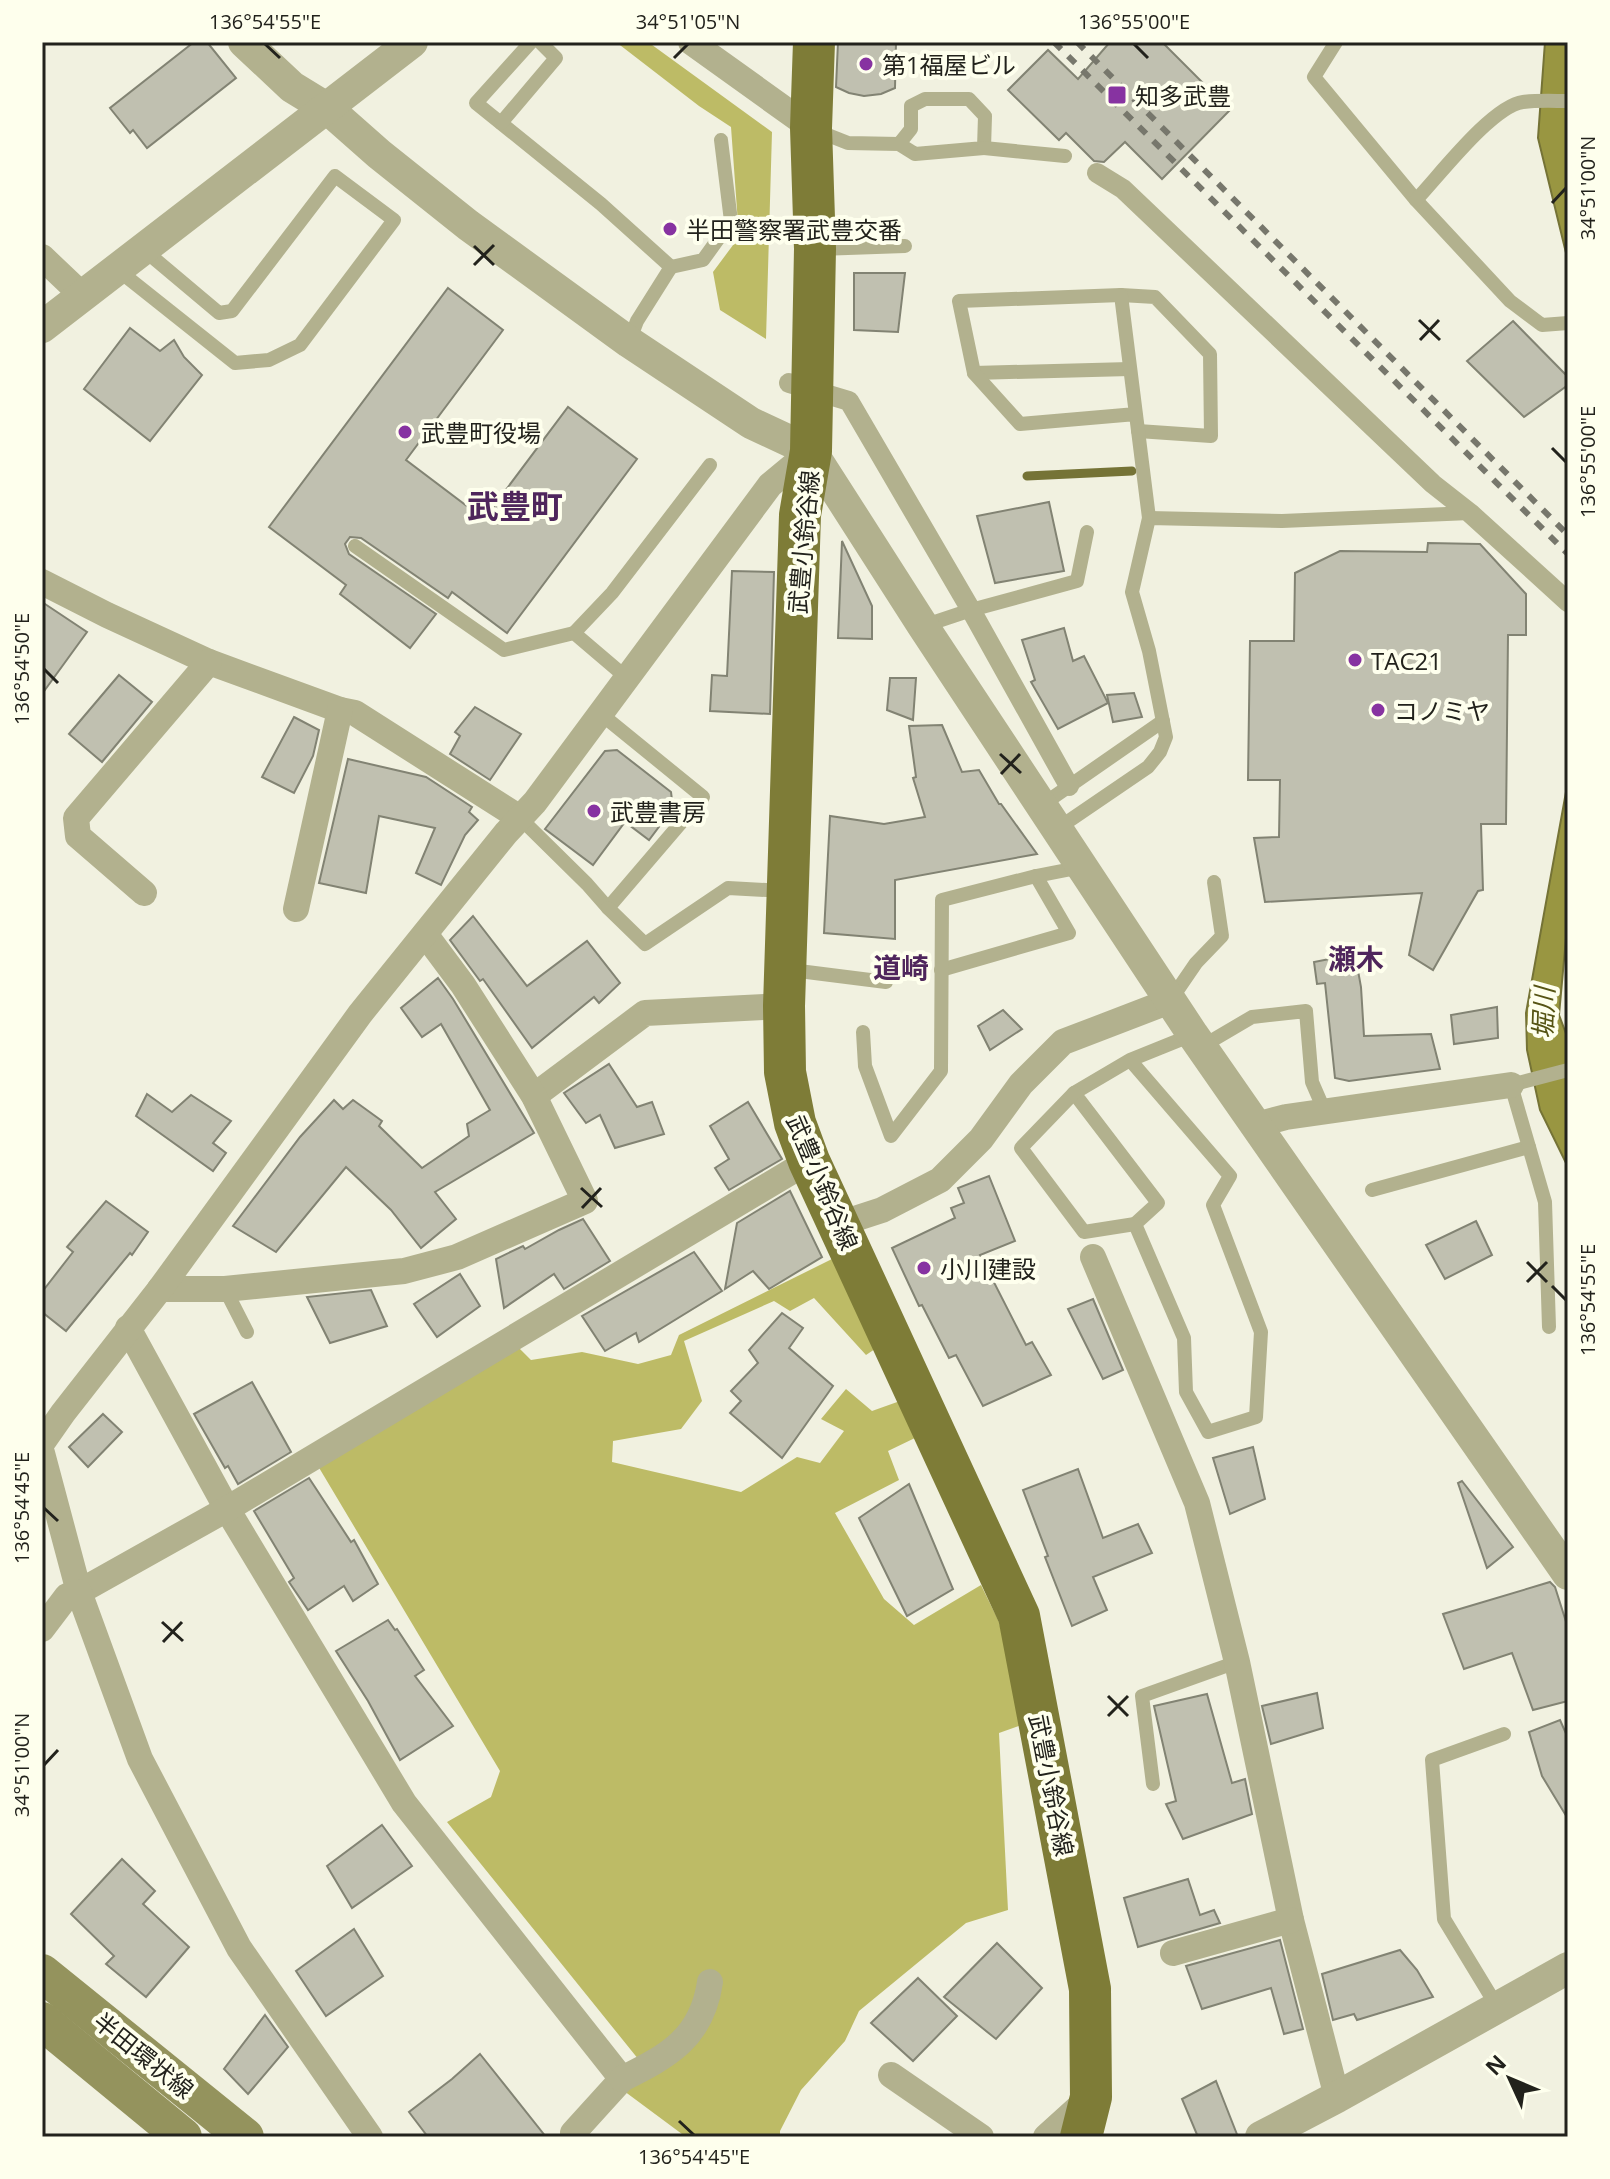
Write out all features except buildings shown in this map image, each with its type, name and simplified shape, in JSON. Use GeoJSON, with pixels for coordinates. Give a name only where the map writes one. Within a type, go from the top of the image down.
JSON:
{"type":"FeatureCollection","features":[{"type":"Feature","properties":{"kind":"main road","name":"武豊小鈴谷線"},"geometry":{"type":"LineString","coordinates":[[814,42],[811,128],[815,249],[801,386],[811,451],[800,515],[785,1072],[795,1123],[809,1161],[1019,1616],[1090,1989],[1091,2097],[1081,2137]]}},
{"type":"Feature","properties":{"kind":"main road","name":"半田環状線"},"geometry":{"type":"LineString","coordinates":[[42,1973],[245,2137]]}},
{"type":"Feature","properties":{"kind":"main road","name":"半田環状線"},"geometry":{"type":"LineString","coordinates":[[42,2021],[183,2137]]}},
{"type":"Feature","properties":{"kind":"street"},"geometry":{"type":"LineString","coordinates":[[244,42],[292,87],[328,109],[468,225],[629,342],[751,423],[811,451],[1170,1001],[1568,1574]]}},
{"type":"Feature","properties":{"kind":"street"},"geometry":{"type":"LineString","coordinates":[[42,327],[412,42]]}},
{"type":"Feature","properties":{"kind":"street"},"geometry":{"type":"LineString","coordinates":[[691,42],[811,128]]}},
{"type":"Feature","properties":{"kind":"street"},"geometry":{"type":"LineString","coordinates":[[1097,173],[1123,189],[1433,484],[1470,513],[1568,602]]}},
{"type":"Feature","properties":{"kind":"street"},"geometry":{"type":"LineString","coordinates":[[42,257],[83,296]]}},
{"type":"Feature","properties":{"kind":"street"},"geometry":{"type":"LineString","coordinates":[[801,386],[849,401],[1069,786]]}},
{"type":"Feature","properties":{"kind":"street"},"geometry":{"type":"LineString","coordinates":[[42,1443],[160,1289],[360,1014],[535,802],[770,485],[811,451]]}},
{"type":"Feature","properties":{"kind":"street"},"geometry":{"type":"LineString","coordinates":[[42,582],[209,662],[355,713],[520,818]]}},
{"type":"Feature","properties":{"kind":"street"},"geometry":{"type":"LineString","coordinates":[[144,893],[78,836],[76,818],[209,662]]}},
{"type":"Feature","properties":{"kind":"street"},"geometry":{"type":"LineString","coordinates":[[296,909],[340,710]]}},
{"type":"Feature","properties":{"kind":"street"},"geometry":{"type":"LineString","coordinates":[[160,1289],[225,1289],[404,1271],[457,1257],[585,1201],[534,1096],[463,985],[425,934]]}},
{"type":"Feature","properties":{"kind":"street"},"geometry":{"type":"LineString","coordinates":[[534,1096],[645,1013],[785,988]]}},
{"type":"Feature","properties":{"kind":"street"},"geometry":{"type":"LineString","coordinates":[[839,1224],[882,1210],[940,1180],[981,1139],[1021,1084],[1063,1042],[1170,1001]]}},
{"type":"Feature","properties":{"kind":"street"},"geometry":{"type":"LineString","coordinates":[[1256,1125],[1286,1117],[1511,1085]]}},
{"type":"Feature","properties":{"kind":"street"},"geometry":{"type":"LineString","coordinates":[[42,1629],[67,1596],[227,1509],[809,1161]]}},
{"type":"Feature","properties":{"kind":"street"},"geometry":{"type":"LineString","coordinates":[[1093,1257],[1197,1503],[1237,1662],[1291,1920],[1337,2097]]}},
{"type":"Feature","properties":{"kind":"street"},"geometry":{"type":"LineString","coordinates":[[128,1328],[227,1509],[404,1803],[622,2079]]}},
{"type":"Feature","properties":{"kind":"street"},"geometry":{"type":"LineString","coordinates":[[42,1453],[79,1592],[140,1759],[239,1948],[370,2137]]}},
{"type":"Feature","properties":{"kind":"street"},"geometry":{"type":"LineString","coordinates":[[1173,1953],[1291,1920]]}},
{"type":"Feature","properties":{"kind":"street"},"geometry":{"type":"LineString","coordinates":[[1261,2137],[1568,1968]]}},
{"type":"Feature","properties":{"kind":"street"},"geometry":{"type":"LineString","coordinates":[[573,2136],[622,2079],[663,2058],[682,2042],[697,2022],[708,1998],[710,1982]]}},
{"type":"Feature","properties":{"kind":"street"},"geometry":{"type":"LineString","coordinates":[[891,2075],[981,2137]]}},
{"type":"Feature","properties":{"kind":"street"},"geometry":{"type":"LineString","coordinates":[[1046,2137],[1091,2097]]}},
{"type":"Feature","properties":{"kind":"lane"},"geometry":{"type":"LineString","coordinates":[[531,42],[476,103],[601,204],[671,267]]}},
{"type":"Feature","properties":{"kind":"lane"},"geometry":{"type":"LineString","coordinates":[[501,123],[556,58],[540,42]]}},
{"type":"Feature","properties":{"kind":"lane"},"geometry":{"type":"LineString","coordinates":[[1336,42],[1314,77],[1416,200],[1510,301],[1542,325],[1568,323]]}},
{"type":"Feature","properties":{"kind":"lane"},"geometry":{"type":"LineString","coordinates":[[899,144],[911,129],[911,106],[925,99],[969,99],[985,116],[984,148]]}},
{"type":"Feature","properties":{"kind":"lane"},"geometry":{"type":"LineString","coordinates":[[1416,200],[1454,155],[1496,117],[1520,102],[1568,101]]}},
{"type":"Feature","properties":{"kind":"lane"},"geometry":{"type":"LineString","coordinates":[[811,128],[848,143],[899,144],[915,154],[984,148],[1065,156]]}},
{"type":"Feature","properties":{"kind":"lane"},"geometry":{"type":"LineString","coordinates":[[629,342],[637,321],[671,267],[703,260],[731,221],[721,140]]}},
{"type":"Feature","properties":{"kind":"lane"},"geometry":{"type":"LineString","coordinates":[[118,270],[235,363],[269,360],[300,345],[394,220],[335,176],[232,311],[219,313],[144,250]]}},
{"type":"Feature","properties":{"kind":"lane"},"geometry":{"type":"LineString","coordinates":[[815,249],[905,246]]}},
{"type":"Feature","properties":{"kind":"lane"},"geometry":{"type":"LineString","coordinates":[[1049,818],[1148,767],[1160,752],[1166,737],[1149,651],[1132,592],[1149,518],[1121,295]]}},
{"type":"Feature","properties":{"kind":"lane"},"geometry":{"type":"LineString","coordinates":[[1136,414],[1020,424],[974,373],[959,301],[1121,295],[1155,297],[1210,354],[1211,436],[1138,431]]}},
{"type":"Feature","properties":{"kind":"lane"},"geometry":{"type":"LineString","coordinates":[[974,373],[1130,369]]}},
{"type":"Feature","properties":{"kind":"lane"},"geometry":{"type":"LineString","coordinates":[[355,546],[504,650],[574,633],[612,593],[710,465]]}},
{"type":"Feature","properties":{"kind":"lane"},"geometry":{"type":"LineString","coordinates":[[1149,518],[1282,521],[1470,513]]}},
{"type":"Feature","properties":{"kind":"lane"},"geometry":{"type":"LineString","coordinates":[[923,626],[1077,581],[1087,532]]}},
{"type":"Feature","properties":{"kind":"lane"},"geometry":{"type":"LineString","coordinates":[[574,633],[628,679]]}},
{"type":"Feature","properties":{"kind":"lane"},"geometry":{"type":"LineString","coordinates":[[601,714],[703,797],[608,908]]}},
{"type":"Feature","properties":{"kind":"lane"},"geometry":{"type":"LineString","coordinates":[[1049,818],[1069,786],[1163,721]]}},
{"type":"Feature","properties":{"kind":"lane"},"geometry":{"type":"LineString","coordinates":[[520,818],[645,944],[728,888],[788,892]]}},
{"type":"Feature","properties":{"kind":"lane"},"geometry":{"type":"LineString","coordinates":[[863,1032],[865,1066],[891,1136],[941,1071],[942,900],[1082,867]]}},
{"type":"Feature","properties":{"kind":"lane"},"geometry":{"type":"LineString","coordinates":[[941,970],[1069,933],[1036,876]]}},
{"type":"Feature","properties":{"kind":"lane"},"geometry":{"type":"LineString","coordinates":[[1170,1001],[1196,963],[1222,936],[1214,882]]}},
{"type":"Feature","properties":{"kind":"lane"},"geometry":{"type":"LineString","coordinates":[[785,988],[886,982]]}},
{"type":"Feature","properties":{"kind":"lane"},"geometry":{"type":"LineString","coordinates":[[1074,1093],[1158,1203],[1135,1224],[1084,1232],[1021,1148],[1074,1093],[1130,1060],[1197,1041],[1252,1017],[1306,1011],[1312,1082],[1325,1112]]}},
{"type":"Feature","properties":{"kind":"lane"},"geometry":{"type":"LineString","coordinates":[[1130,1060],[1230,1176],[1213,1205],[1261,1332],[1256,1417],[1208,1432],[1186,1392],[1184,1338],[1135,1224]]}},
{"type":"Feature","properties":{"kind":"lane"},"geometry":{"type":"LineString","coordinates":[[1549,1327],[1545,1202],[1511,1085],[1568,1070]]}},
{"type":"Feature","properties":{"kind":"lane"},"geometry":{"type":"LineString","coordinates":[[1372,1190],[1529,1147]]}},
{"type":"Feature","properties":{"kind":"lane"},"geometry":{"type":"LineString","coordinates":[[225,1289],[247,1332]]}},
{"type":"Feature","properties":{"kind":"lane"},"geometry":{"type":"LineString","coordinates":[[1153,1784],[1142,1696],[1237,1662]]}},
{"type":"Feature","properties":{"kind":"lane"},"geometry":{"type":"LineString","coordinates":[[1498,2008],[1444,1919],[1432,1760],[1504,1734]]}},
{"type":"Feature","properties":{"kind":"shaded area"},"geometry":{"type":"Polygon","coordinates":[[[616,42],[648,42],[772,132],[766,339],[720,310],[713,272],[739,237],[731,127],[616,42]]]}},
{"type":"Feature","properties":{"kind":"shaded area"},"geometry":{"type":"Polygon","coordinates":[[[832,1259],[878,1347],[866,1355],[814,1298],[790,1311],[774,1301],[684,1341],[702,1401],[681,1429],[613,1441],[612,1462],[741,1492],[797,1457],[820,1463],[844,1431],[821,1419],[846,1389],[872,1411],[900,1401],[917,1437],[888,1451],[899,1480],[835,1513],[884,1599],[914,1625],[981,1585],[999,1622],[1024,1724],[999,1733],[1008,1910],[966,1923],[859,2011],[845,2041],[801,2090],[780,2131],[780,2137],[686,2137],[624,2091],[639,2060],[447,1822],[491,1797],[500,1771],[318,1466],[517,1346],[531,1360],[582,1352],[638,1364],[671,1355],[679,1335],[832,1259]]]}},
{"type":"Feature","properties":{"kind":"water"},"geometry":{"type":"Polygon","coordinates":[[[1545,42],[1568,42],[1568,261],[1538,138],[1545,42]]]}},
{"type":"Feature","properties":{"kind":"water","name":"堀川"},"geometry":{"type":"Polygon","coordinates":[[[1568,781],[1568,916],[1559,1015],[1568,1039],[1568,1167],[1540,1110],[1527,1050],[1526,1013],[1568,781]]]}},
{"type":"Feature","properties":{"kind":"waterway"},"geometry":{"type":"LineString","coordinates":[[1027,476],[1132,471]]}},
{"type":"Feature","properties":{"kind":"railway"},"geometry":{"type":"LineString","coordinates":[[1054,42],[1568,554]]}},
{"type":"Feature","properties":{"kind":"railway"},"geometry":{"type":"LineString","coordinates":[[1077,42],[1568,535]]}},
{"type":"Feature","properties":{"kind":"place","name":"第1福屋ビル"},"geometry":{"type":"Point","coordinates":[866,64]}},
{"type":"Feature","properties":{"kind":"place","name":"知多武豊"},"geometry":{"type":"Point","coordinates":[1117,95]}},
{"type":"Feature","properties":{"kind":"place","name":"半田警察署武豊交番"},"geometry":{"type":"Point","coordinates":[670,229]}},
{"type":"Feature","properties":{"kind":"place","name":"武豊町役場"},"geometry":{"type":"Point","coordinates":[405,432]}},
{"type":"Feature","properties":{"kind":"place","name":"TAC21"},"geometry":{"type":"Point","coordinates":[1355,660]}},
{"type":"Feature","properties":{"kind":"place","name":"コノミヤ"},"geometry":{"type":"Point","coordinates":[1378,710]}},
{"type":"Feature","properties":{"kind":"place","name":"武豊書房"},"geometry":{"type":"Point","coordinates":[594,811]}},
{"type":"Feature","properties":{"kind":"place","name":"小川建設"},"geometry":{"type":"Point","coordinates":[924,1268]}},
{"type":"Feature","properties":{"kind":"district","name":"武豊町"},"geometry":{"type":"Point","coordinates":[515,505]}},
{"type":"Feature","properties":{"kind":"district","name":"瀬木"},"geometry":{"type":"Point","coordinates":[1356,958]}},
{"type":"Feature","properties":{"kind":"district","name":"道崎"},"geometry":{"type":"Point","coordinates":[901,967]}}]}
